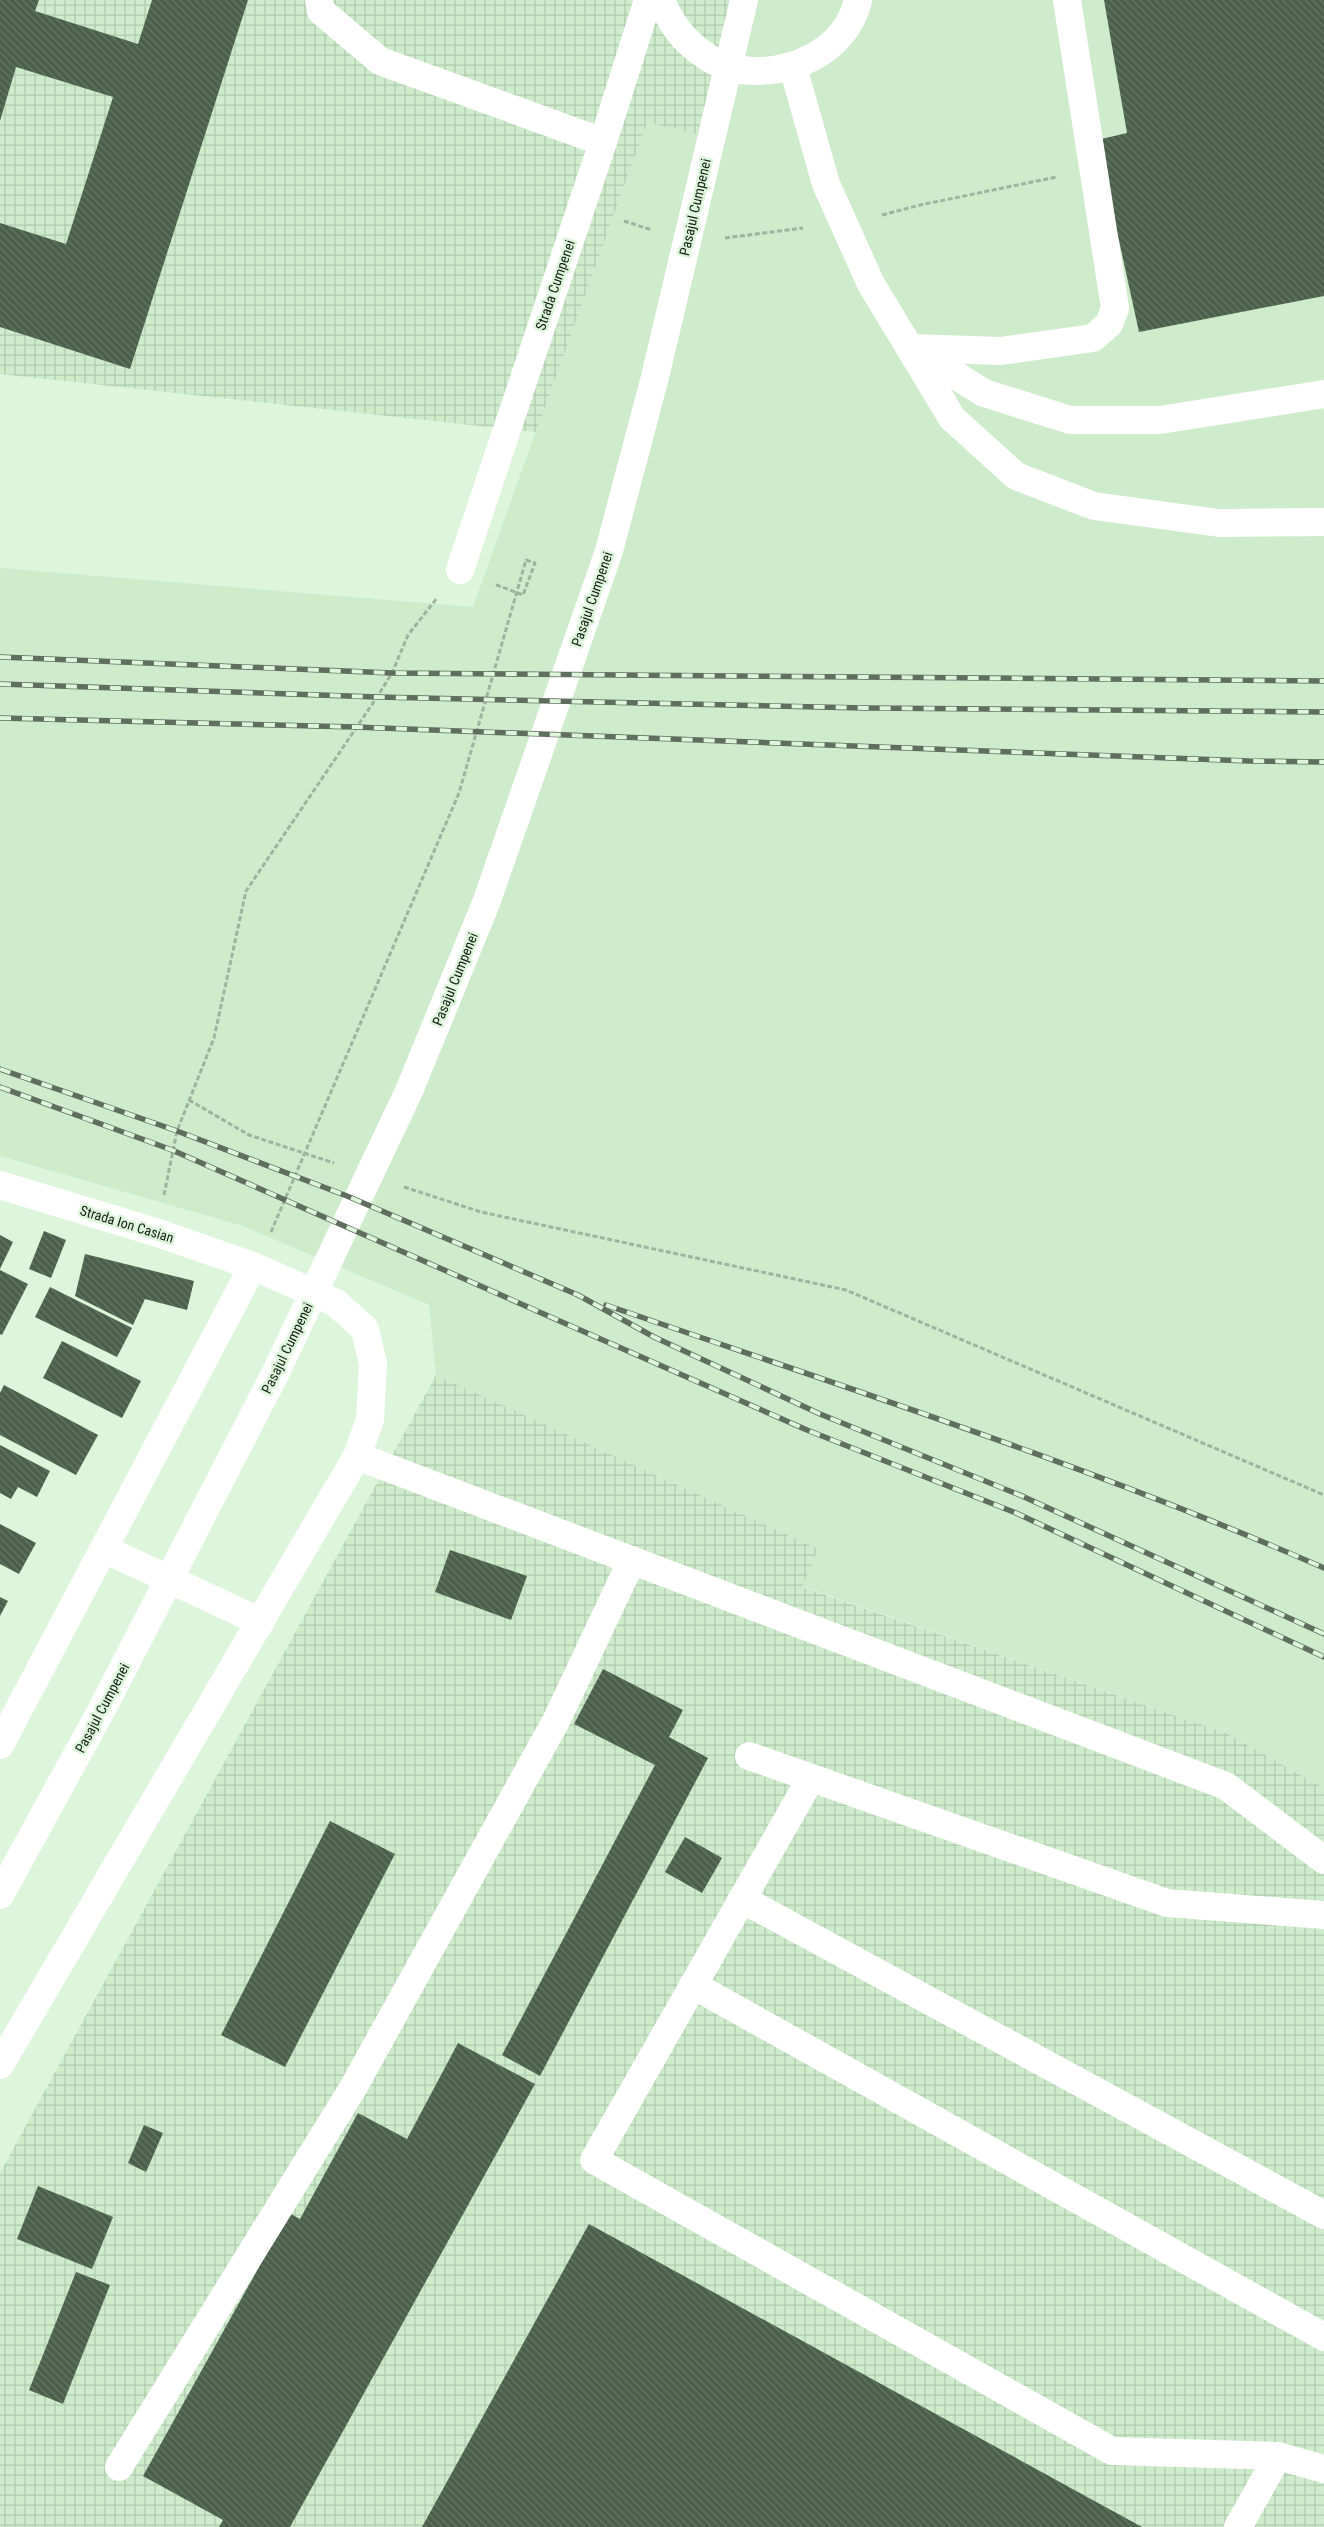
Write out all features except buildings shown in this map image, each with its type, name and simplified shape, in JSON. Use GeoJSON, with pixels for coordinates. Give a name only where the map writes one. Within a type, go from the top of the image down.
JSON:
{"type":"FeatureCollection","features":[{"type":"Feature","properties":{"kind":"main road"},"geometry":{"type":"LineString","coordinates":[[318,0],[321,11],[380,61],[604,142]]}},
{"type":"Feature","properties":{"kind":"main road","name":"Strada Cumpenei"},"geometry":{"type":"LineString","coordinates":[[460,570],[604,142],[648,0]]}},
{"type":"Feature","properties":{"kind":"main road"},"geometry":{"type":"LineString","coordinates":[[661,0],[679,34],[707,58],[739,70],[793,67],[819,54],[840,36],[858,0]]}},
{"type":"Feature","properties":{"kind":"main road","name":"Pasajul Cumpenei"},"geometry":{"type":"LineString","coordinates":[[0,1895],[101,1711],[276,1372],[409,1090],[486,904],[609,551],[655,377],[744,0]]}},
{"type":"Feature","properties":{"kind":"main road"},"geometry":{"type":"LineString","coordinates":[[911,348],[1002,351],[1093,338],[1109,324],[1114,308],[1067,0]]}},
{"type":"Feature","properties":{"kind":"main road"},"geometry":{"type":"LineString","coordinates":[[793,67],[826,184],[871,284],[952,418],[1016,476],[1094,506],[1219,523],[1324,522]]}},
{"type":"Feature","properties":{"kind":"main road"},"geometry":{"type":"LineString","coordinates":[[911,348],[984,393],[1070,420],[1160,420],[1324,394]]}},
{"type":"Feature","properties":{"kind":"main road","name":"Strada Ion Casian"},"geometry":{"type":"LineString","coordinates":[[0,1185],[158,1232],[253,1266],[336,1303],[365,1330],[373,1364],[370,1420],[357,1456],[0,2064]]}},
{"type":"Feature","properties":{"kind":"main road"},"geometry":{"type":"LineString","coordinates":[[0,1745],[253,1266]]}},
{"type":"Feature","properties":{"kind":"main road"},"geometry":{"type":"LineString","coordinates":[[357,1456],[1226,1786],[1324,1860]]}},
{"type":"Feature","properties":{"kind":"main road"},"geometry":{"type":"LineString","coordinates":[[104,1549],[261,1622]]}},
{"type":"Feature","properties":{"kind":"main road"},"geometry":{"type":"LineString","coordinates":[[120,2467],[357,2079],[556,1721],[632,1560]]}},
{"type":"Feature","properties":{"kind":"main road"},"geometry":{"type":"LineString","coordinates":[[749,1756],[1168,1903],[1324,1915]]}},
{"type":"Feature","properties":{"kind":"main road"},"geometry":{"type":"LineString","coordinates":[[811,1778],[594,2160],[1112,2451],[1278,2456],[1324,2469]]}},
{"type":"Feature","properties":{"kind":"main road"},"geometry":{"type":"LineString","coordinates":[[742,1899],[1324,2214]]}},
{"type":"Feature","properties":{"kind":"main road"},"geometry":{"type":"LineString","coordinates":[[693,1985],[1324,2337]]}},
{"type":"Feature","properties":{"kind":"main road"},"geometry":{"type":"LineString","coordinates":[[1238,2527],[1278,2456]]}},
{"type":"Feature","properties":{"kind":"path"},"geometry":{"type":"LineString","coordinates":[[881,215],[920,205],[1064,176]]}},
{"type":"Feature","properties":{"kind":"path"},"geometry":{"type":"LineString","coordinates":[[269,1238],[321,1120],[458,793],[526,560],[535,563],[523,595],[492,583]]}},
{"type":"Feature","properties":{"kind":"path"},"geometry":{"type":"LineString","coordinates":[[158,1232],[177,1131],[214,1038],[246,892],[387,681],[408,634],[460,570]]}},
{"type":"Feature","properties":{"kind":"path"},"geometry":{"type":"LineString","coordinates":[[189,1100],[249,1135],[342,1166]]}},
{"type":"Feature","properties":{"kind":"path"},"geometry":{"type":"LineString","coordinates":[[397,1184],[481,1212],[846,1290],[1324,1495]]}},
{"type":"Feature","properties":{"kind":"shaded area"},"geometry":{"type":"Polygon","coordinates":[[[0,0],[734,0],[712,138],[647,122],[536,432],[0,374],[0,0]]]}},
{"type":"Feature","properties":{"kind":"shaded area"},"geometry":{"type":"Polygon","coordinates":[[[734,0],[1324,0],[1324,1788],[1228,1734],[802,1586],[817,1549],[436,1375],[429,1305],[243,1226],[0,1156],[0,568],[473,607],[647,121],[712,138],[734,0]]]}},
{"type":"Feature","properties":{"kind":"shaded area"},"geometry":{"type":"Polygon","coordinates":[[[436,1375],[818,1549],[802,1587],[1228,1734],[1324,1788],[1324,2527],[0,2527],[0,2173],[436,1375]]]}},
{"type":"Feature","properties":{"kind":"railway"},"geometry":{"type":"LineString","coordinates":[[0,657],[392,673],[1324,681]]}},
{"type":"Feature","properties":{"kind":"railway"},"geometry":{"type":"LineString","coordinates":[[0,684],[377,697],[865,708],[1324,712]]}},
{"type":"Feature","properties":{"kind":"railway"},"geometry":{"type":"LineString","coordinates":[[0,718],[355,727],[1249,761],[1324,762]]}},
{"type":"Feature","properties":{"kind":"railway"},"geometry":{"type":"LineString","coordinates":[[0,1069],[177,1131],[347,1196],[578,1295],[654,1337],[820,1414],[1022,1496],[1324,1634]]}},
{"type":"Feature","properties":{"kind":"railway"},"geometry":{"type":"LineString","coordinates":[[0,1087],[172,1150],[807,1430],[1016,1513],[1324,1657]]}},
{"type":"Feature","properties":{"kind":"railway"},"geometry":{"type":"LineString","coordinates":[[606,1305],[968,1429],[1147,1496],[1324,1568]]}}]}
